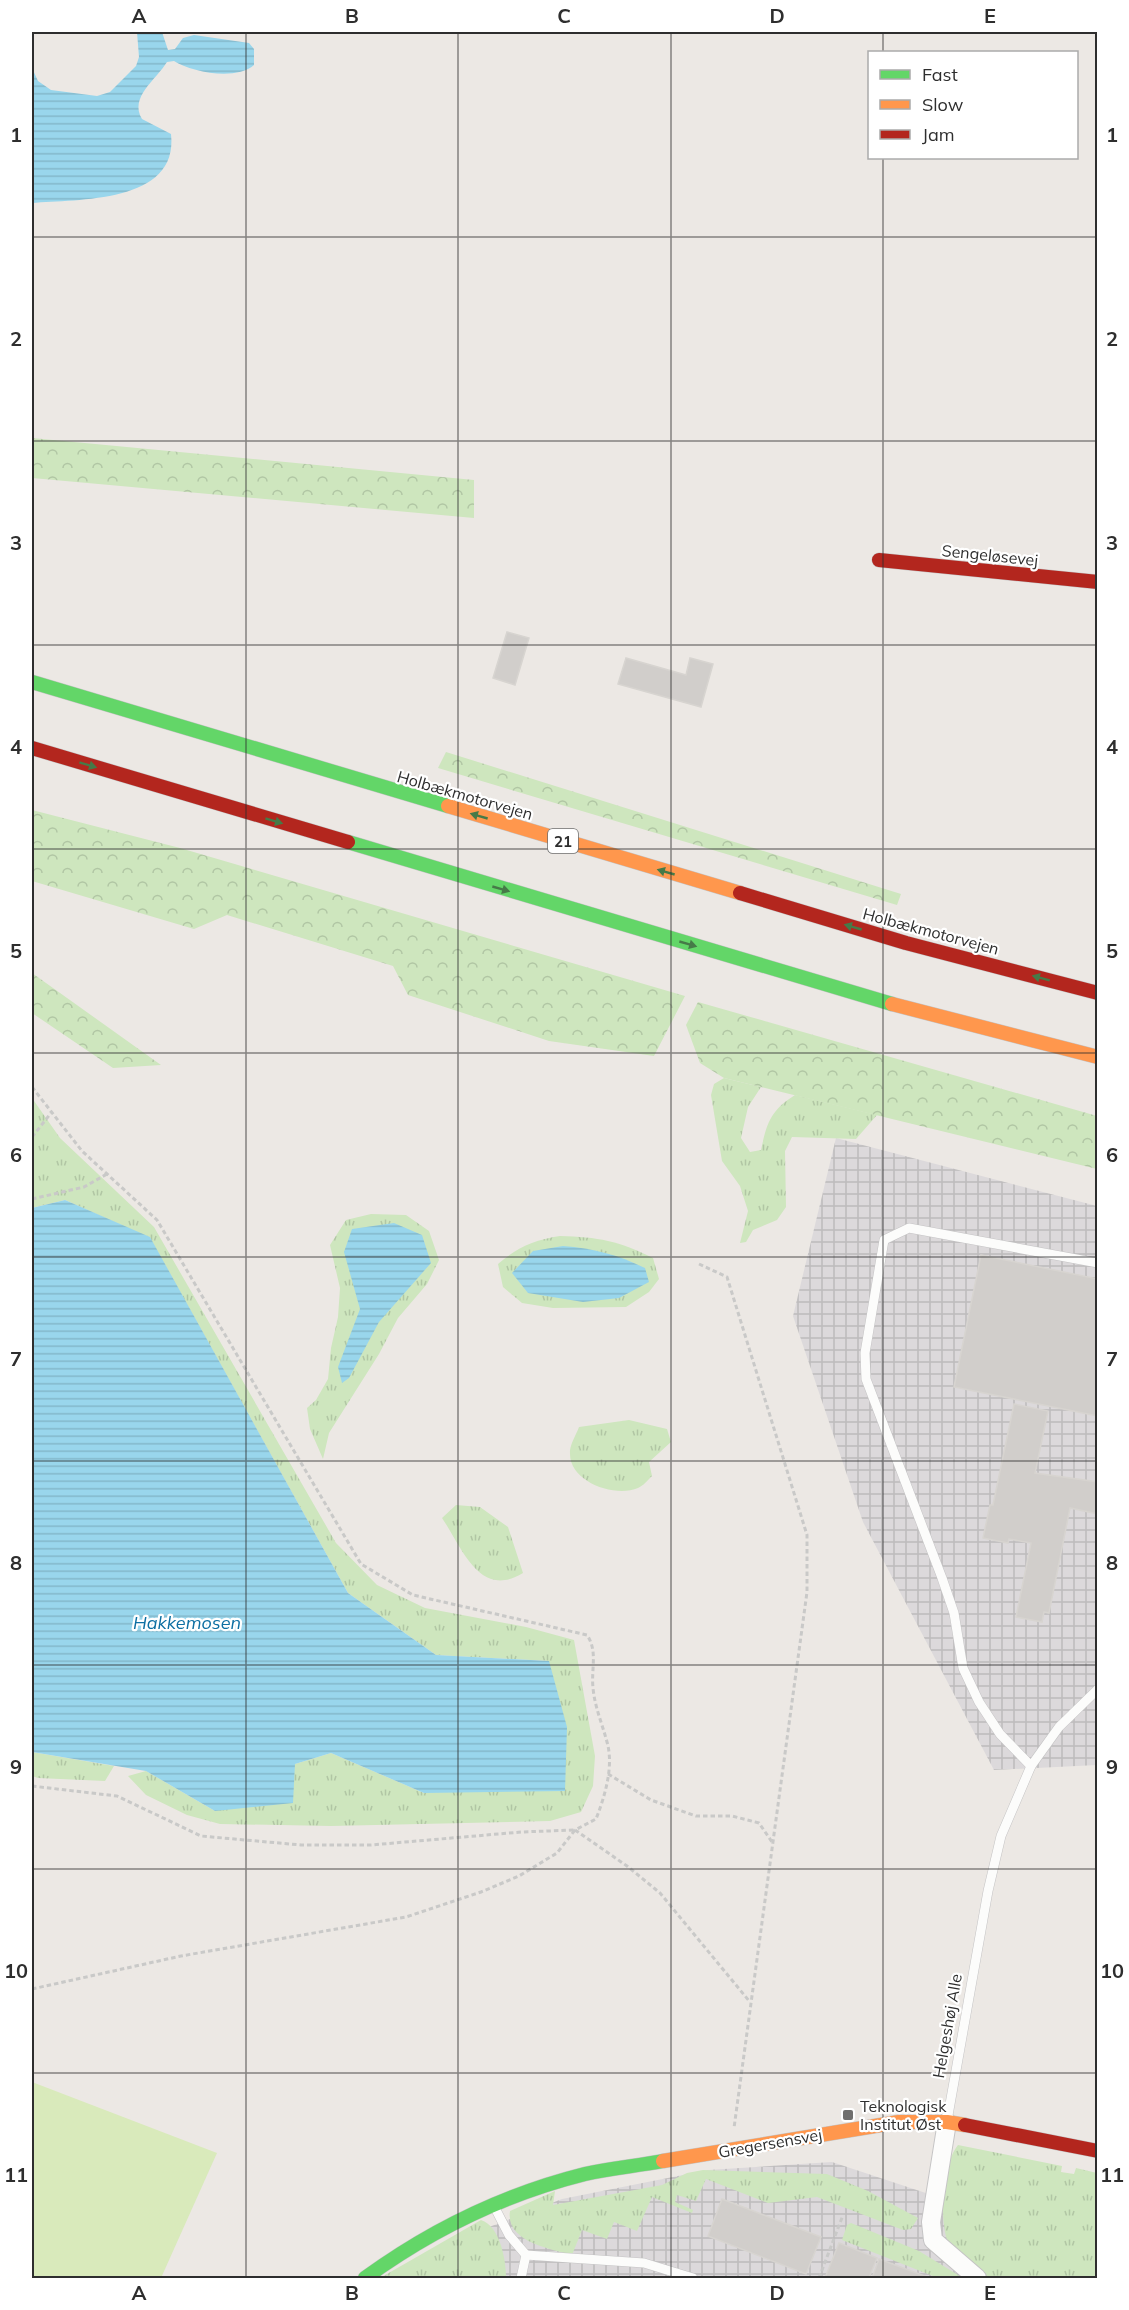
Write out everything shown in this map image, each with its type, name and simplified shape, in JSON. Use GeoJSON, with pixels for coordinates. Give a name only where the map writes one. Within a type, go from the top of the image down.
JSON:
{"type":"FeatureCollection","features":[{"type":"Feature","properties":{"kind":"main road","name":"Sengeløsevej"},"geometry":{"type":"LineString","coordinates":[[879,560],[1098,582]]}},
{"type":"Feature","properties":{"kind":"main road","name":"Holbækmotorvejen"},"geometry":{"type":"LineString","coordinates":[[32,682],[906,943],[1098,993]]}},
{"type":"Feature","properties":{"kind":"main road"},"geometry":{"type":"LineString","coordinates":[[32,748],[878,1000],[1098,1058]]}},
{"type":"Feature","properties":{"kind":"main road","name":"Gregersensvej"},"geometry":{"type":"LineString","coordinates":[[364,2278],[439,2229],[493,2204],[541,2186],[587,2174],[899,2122],[947,2122]]}},
{"type":"Feature","properties":{"kind":"main road"},"geometry":{"type":"LineString","coordinates":[[947,2122],[1098,2151]]}},
{"type":"Feature","properties":{"kind":"street"},"geometry":{"type":"LineString","coordinates":[[947,2122],[931,2222],[933,2240],[977,2278]]}},
{"type":"Feature","properties":{"kind":"lane"},"geometry":{"type":"LineString","coordinates":[[1031,1766],[1000,1734],[979,1702],[963,1668],[954,1613],[866,1379],[865,1353],[884,1240],[909,1228],[1098,1263]]}},
{"type":"Feature","properties":{"kind":"lane","name":"Helgeshøj Alle"},"geometry":{"type":"LineString","coordinates":[[947,2122],[988,1891],[1001,1836],[1031,1766],[1059,1727],[1098,1689]]}},
{"type":"Feature","properties":{"kind":"lane"},"geometry":{"type":"LineString","coordinates":[[493,2204],[509,2235],[526,2255],[644,2263],[693,2278]]}},
{"type":"Feature","properties":{"kind":"lane"},"geometry":{"type":"LineString","coordinates":[[521,2278],[526,2255]]}},
{"type":"Feature","properties":{"kind":"path"},"geometry":{"type":"LineString","coordinates":[[32,1087],[82,1151],[157,1220],[361,1564],[413,1595],[587,1635],[594,1645],[592,1680],[595,1710],[608,1744],[608,1774],[596,1819],[575,1830],[371,1845],[301,1845],[201,1836],[117,1796],[32,1786]]}},
{"type":"Feature","properties":{"kind":"path"},"geometry":{"type":"LineString","coordinates":[[32,1137],[51,1113]]}},
{"type":"Feature","properties":{"kind":"path"},"geometry":{"type":"LineString","coordinates":[[32,1199],[84,1188],[107,1174]]}},
{"type":"Feature","properties":{"kind":"path"},"geometry":{"type":"LineString","coordinates":[[699,1264],[727,1277],[807,1535],[807,1592],[730,2151]]}},
{"type":"Feature","properties":{"kind":"path"},"geometry":{"type":"LineString","coordinates":[[608,1774],[651,1800],[696,1816],[732,1816],[759,1823],[773,1843]]}},
{"type":"Feature","properties":{"kind":"path"},"geometry":{"type":"LineString","coordinates":[[32,1989],[181,1956],[406,1917],[481,1892],[519,1876],[557,1853],[575,1830]]}},
{"type":"Feature","properties":{"kind":"path"},"geometry":{"type":"LineString","coordinates":[[575,1830],[627,1866],[660,1893],[750,2002]]}},
{"type":"Feature","properties":{"kind":"path"},"geometry":{"type":"LineString","coordinates":[[819,2278],[843,2215]]}},
{"type":"Feature","properties":{"kind":"shaded area"},"geometry":{"type":"Polygon","coordinates":[[[836,1138],[1097,1206],[1097,1765],[994,1770],[863,1522],[793,1316],[836,1138]]]}},
{"type":"Feature","properties":{"kind":"shaded area"},"geometry":{"type":"Polygon","coordinates":[[[832,2162],[1098,2250],[1097,2278],[395,2278],[442,2245],[562,2199],[708,2170],[832,2162]]]}},
{"type":"Feature","properties":{"kind":"green space"},"geometry":{"type":"Polygon","coordinates":[[[32,438],[474,480],[474,518],[32,478],[32,438]]]}},
{"type":"Feature","properties":{"kind":"green space"},"geometry":{"type":"Polygon","coordinates":[[[446,752],[901,894],[897,905],[438,768],[446,752]]]}},
{"type":"Feature","properties":{"kind":"green space"},"geometry":{"type":"Polygon","coordinates":[[[32,810],[180,848],[685,996],[654,1056],[549,1041],[408,995],[393,966],[227,915],[194,929],[32,881],[32,810]]]}},
{"type":"Feature","properties":{"kind":"green space"},"geometry":{"type":"Polygon","coordinates":[[[32,973],[161,1065],[113,1068],[32,1013],[32,973]]]}},
{"type":"Feature","properties":{"kind":"green space"},"geometry":{"type":"Polygon","coordinates":[[[698,1002],[1097,1116],[1097,1169],[724,1078],[700,1063],[686,1025],[698,1002]]]}},
{"type":"Feature","properties":{"kind":"green space"},"geometry":{"type":"Polygon","coordinates":[[[724,1078],[761,1087],[748,1107],[741,1138],[750,1152],[761,1150],[771,1118],[780,1106],[795,1095],[877,1115],[856,1139],[792,1137],[785,1151],[786,1207],[777,1220],[753,1230],[746,1242],[740,1243],[748,1211],[740,1186],[722,1161],[711,1095],[714,1084],[724,1078]]]}},
{"type":"Feature","properties":{"kind":"green space"},"geometry":{"type":"Polygon","coordinates":[[[32,1098],[60,1138],[154,1227],[336,1543],[377,1585],[425,1608],[526,1627],[574,1640],[595,1756],[593,1786],[581,1812],[550,1821],[331,1826],[220,1824],[187,1815],[146,1795],[128,1776],[146,1771],[215,1811],[295,1764],[331,1753],[424,1793],[549,1661],[436,1655],[348,1593],[150,1238],[65,1200],[32,1208],[32,1098]]]}},
{"type":"Feature","properties":{"kind":"green space"},"geometry":{"type":"Polygon","coordinates":[[[371,1214],[406,1215],[429,1231],[439,1260],[427,1284],[398,1318],[379,1354],[329,1433],[323,1459],[310,1429],[307,1408],[316,1400],[328,1379],[331,1348],[338,1317],[340,1288],[330,1245],[346,1220],[371,1214]]]}},
{"type":"Feature","properties":{"kind":"green space"},"geometry":{"type":"Polygon","coordinates":[[[560,1236],[608,1241],[641,1252],[653,1258],[659,1279],[649,1292],[626,1307],[553,1308],[522,1303],[503,1287],[498,1264],[527,1245],[560,1236]]]}},
{"type":"Feature","properties":{"kind":"green space"},"geometry":{"type":"Polygon","coordinates":[[[629,1420],[667,1429],[671,1442],[649,1462],[652,1476],[640,1487],[628,1491],[606,1489],[585,1480],[577,1473],[570,1454],[579,1427],[629,1420]]]}},
{"type":"Feature","properties":{"kind":"green space"},"geometry":{"type":"Polygon","coordinates":[[[456,1505],[480,1507],[508,1527],[523,1573],[508,1580],[495,1580],[483,1575],[474,1567],[442,1518],[456,1505]]]}},
{"type":"Feature","properties":{"kind":"green space"},"geometry":{"type":"Polygon","coordinates":[[[32,1752],[114,1766],[105,1781],[38,1778],[32,1776],[32,1752]]]}},
{"type":"Feature","properties":{"kind":"green space"},"geometry":{"type":"Polygon","coordinates":[[[32,2082],[217,2153],[161,2278],[32,2278],[32,2082]]]}},
{"type":"Feature","properties":{"kind":"green space"},"geometry":{"type":"Polygon","coordinates":[[[958,2145],[1062,2166],[1061,2172],[1074,2174],[1076,2168],[1097,2173],[1097,2278],[987,2278],[948,2243],[943,2207],[945,2178],[948,2165],[958,2145]]]}},
{"type":"Feature","properties":{"kind":"green space"},"geometry":{"type":"Polygon","coordinates":[[[703,2170],[827,2174],[868,2191],[918,2218],[911,2229],[903,2230],[817,2197],[768,2203],[706,2179],[696,2201],[677,2195],[675,2202],[693,2210],[692,2213],[652,2197],[637,2231],[614,2222],[607,2239],[582,2230],[572,2255],[531,2242],[522,2237],[510,2222],[510,2211],[555,2191],[553,2205],[662,2185],[687,2173],[703,2170]]]}},
{"type":"Feature","properties":{"kind":"green space"},"geometry":{"type":"Polygon","coordinates":[[[481,2220],[493,2229],[501,2244],[506,2278],[380,2278],[481,2220]]]}},
{"type":"Feature","properties":{"kind":"green space"},"geometry":{"type":"Polygon","coordinates":[[[851,2223],[919,2251],[963,2278],[938,2278],[842,2240],[847,2225],[851,2223]]]}},
{"type":"Feature","properties":{"kind":"water"},"geometry":{"type":"Polygon","coordinates":[[[137,32],[162,32],[168,50],[175,49],[183,38],[194,35],[249,43],[254,49],[254,65],[246,70],[225,74],[191,69],[174,61],[167,62],[145,89],[139,103],[142,119],[171,134],[169,157],[159,174],[142,186],[121,193],[98,198],[32,203],[32,68],[38,81],[51,90],[97,96],[110,92],[136,66],[139,57],[137,32]]]}},
{"type":"Feature","properties":{"kind":"water","name":"Hakkemosen"},"geometry":{"type":"Polygon","coordinates":[[[65,1200],[150,1237],[348,1593],[436,1655],[549,1661],[567,1727],[565,1791],[424,1793],[331,1753],[295,1764],[293,1803],[215,1811],[146,1771],[32,1752],[32,1208],[65,1200]]]}},
{"type":"Feature","properties":{"kind":"water"},"geometry":{"type":"Polygon","coordinates":[[[394,1223],[422,1235],[431,1263],[379,1322],[349,1378],[342,1383],[338,1367],[360,1309],[344,1252],[352,1229],[394,1223]]]}},
{"type":"Feature","properties":{"kind":"water"},"geometry":{"type":"Polygon","coordinates":[[[563,1246],[595,1250],[635,1263],[645,1268],[649,1282],[619,1298],[583,1302],[528,1293],[512,1273],[533,1251],[563,1246]]]}},
{"type":"Feature","properties":{"kind":"building"},"geometry":{"type":"Polygon","coordinates":[[[507,632],[529,638],[515,685],[493,678],[507,632]]]}},
{"type":"Feature","properties":{"kind":"building"},"geometry":{"type":"Polygon","coordinates":[[[626,658],[686,675],[690,658],[713,664],[701,707],[618,684],[626,658]]]}},
{"type":"Feature","properties":{"kind":"building"},"geometry":{"type":"Polygon","coordinates":[[[981,1255],[1098,1279],[1098,1416],[954,1387],[981,1255]]]}},
{"type":"Feature","properties":{"kind":"building"},"geometry":{"type":"Polygon","coordinates":[[[1014,1404],[1048,1411],[1035,1473],[1098,1482],[1098,1514],[1070,1508],[1049,1613],[1044,1612],[1042,1622],[1016,1617],[1031,1543],[1009,1539],[1008,1543],[983,1538],[990,1505],[993,1505],[1014,1404]]]}},
{"type":"Feature","properties":{"kind":"building"},"geometry":{"type":"Polygon","coordinates":[[[722,2199],[821,2237],[806,2274],[708,2236],[722,2199]]]}},
{"type":"Feature","properties":{"kind":"building"},"geometry":{"type":"Polygon","coordinates":[[[839,2243],[877,2258],[869,2278],[825,2278],[839,2243]]]}},
{"type":"Feature","properties":{"kind":"building"},"geometry":{"type":"Polygon","coordinates":[[[879,2259],[930,2278],[872,2278],[879,2259]]]}},
{"type":"Feature","properties":{"kind":"traffic: fast"},"geometry":{"type":"LineString","coordinates":[[32,682],[448,806]]}},
{"type":"Feature","properties":{"kind":"traffic: fast"},"geometry":{"type":"LineString","coordinates":[[348,842],[892,1004]]}},
{"type":"Feature","properties":{"kind":"traffic: fast"},"geometry":{"type":"LineString","coordinates":[[365,2278],[443,2229],[526,2192],[585,2174],[663,2161]]}},
{"type":"Feature","properties":{"kind":"traffic: slow"},"geometry":{"type":"LineString","coordinates":[[448,806],[740,893]]}},
{"type":"Feature","properties":{"kind":"traffic: slow"},"geometry":{"type":"LineString","coordinates":[[892,1004],[1098,1057]]}},
{"type":"Feature","properties":{"kind":"traffic: slow"},"geometry":{"type":"LineString","coordinates":[[663,2161],[899,2122],[947,2122],[965,2125]]}},
{"type":"Feature","properties":{"kind":"traffic: jam"},"geometry":{"type":"LineString","coordinates":[[879,560],[1098,582]]}},
{"type":"Feature","properties":{"kind":"traffic: jam"},"geometry":{"type":"LineString","coordinates":[[32,748],[348,842]]}},
{"type":"Feature","properties":{"kind":"traffic: jam"},"geometry":{"type":"LineString","coordinates":[[740,893],[906,943],[1098,993]]}},
{"type":"Feature","properties":{"kind":"traffic: jam"},"geometry":{"type":"LineString","coordinates":[[965,2125],[1098,2151]]}},
{"type":"Feature","properties":{"kind":"place","name":"Teknologisk Institut Øst"},"geometry":{"type":"Point","coordinates":[848,2115]}}]}
